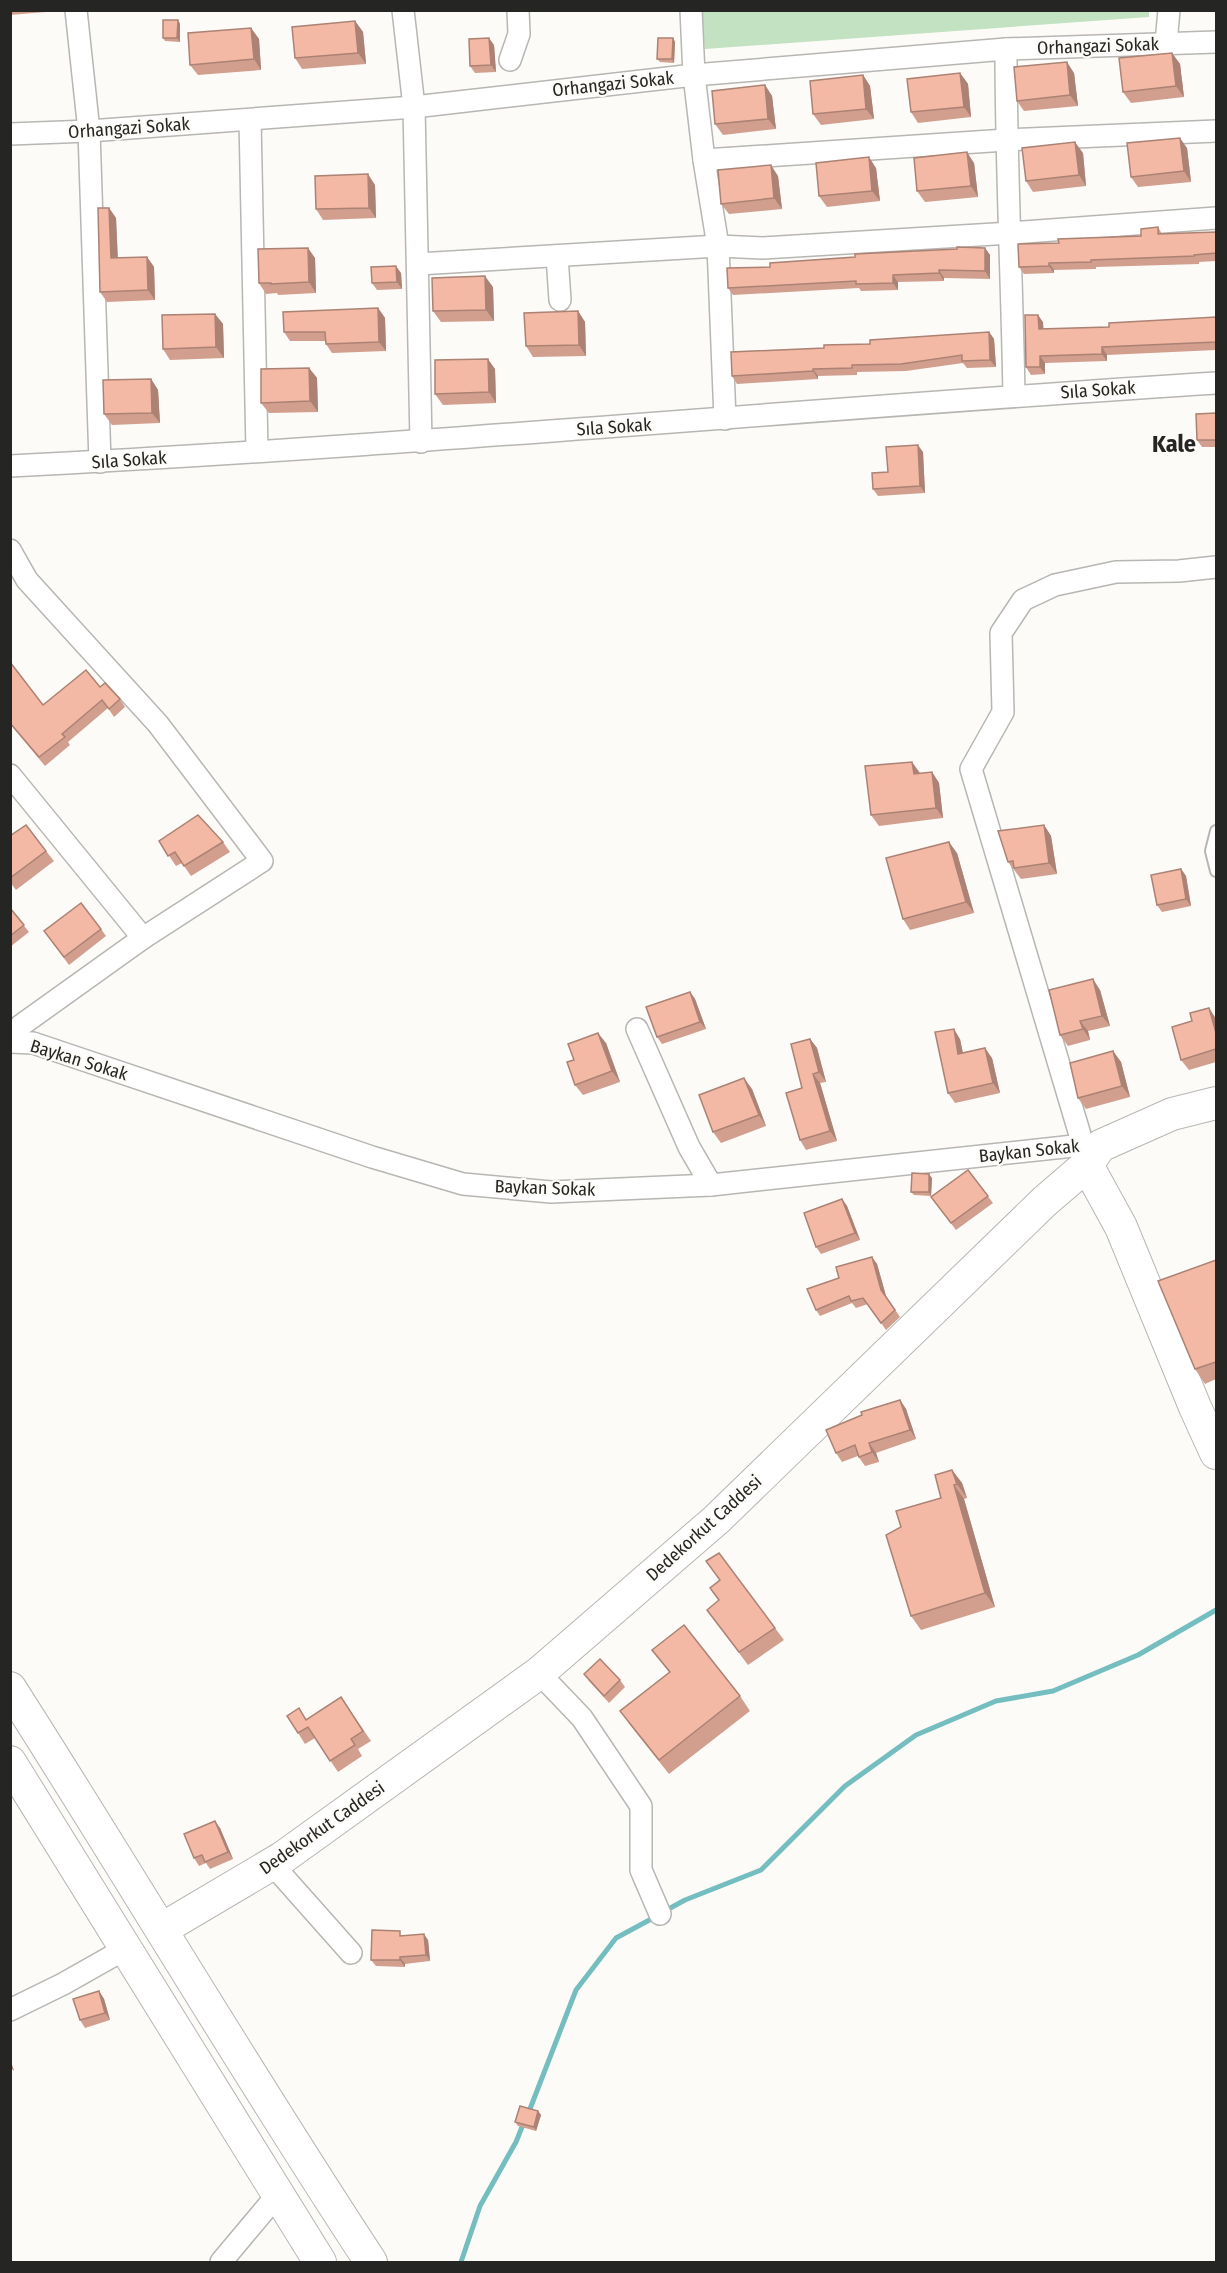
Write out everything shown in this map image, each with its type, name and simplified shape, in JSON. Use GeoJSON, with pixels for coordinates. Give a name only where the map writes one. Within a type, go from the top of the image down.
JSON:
{"type":"FeatureCollection","features":[{"type":"Feature","properties":{"kind":"street"},"geometry":{"type":"LineString","coordinates":[[76,10],[89,131],[100,462]]}},
{"type":"Feature","properties":{"kind":"street"},"geometry":{"type":"LineString","coordinates":[[403,10],[414,107],[421,442]]}},
{"type":"Feature","properties":{"kind":"street"},"geometry":{"type":"LineString","coordinates":[[510,60],[519,34],[518,10]]}},
{"type":"Feature","properties":{"kind":"street"},"geometry":{"type":"LineString","coordinates":[[690,10],[694,75],[704,160],[718,246],[725,419]]}},
{"type":"Feature","properties":{"kind":"street"},"geometry":{"type":"LineString","coordinates":[[1166,43],[1169,10]]}},
{"type":"Feature","properties":{"kind":"street","name":"Orhangazi Sokak"},"geometry":{"type":"LineString","coordinates":[[10,134],[89,131],[414,107],[694,75],[1005,48],[1216,42]]}},
{"type":"Feature","properties":{"kind":"street"},"geometry":{"type":"LineString","coordinates":[[1005,48],[1014,396]]}},
{"type":"Feature","properties":{"kind":"street"},"geometry":{"type":"LineString","coordinates":[[250,120],[257,452]]}},
{"type":"Feature","properties":{"kind":"street"},"geometry":{"type":"LineString","coordinates":[[704,160],[1006,140],[1216,131]]}},
{"type":"Feature","properties":{"kind":"street"},"geometry":{"type":"LineString","coordinates":[[418,264],[718,246],[763,248],[1216,218]]}},
{"type":"Feature","properties":{"kind":"street"},"geometry":{"type":"LineString","coordinates":[[557,256],[560,300]]}},
{"type":"Feature","properties":{"kind":"street","name":"Sıla Sokak"},"geometry":{"type":"LineString","coordinates":[[10,466],[421,442],[1216,382]]}},
{"type":"Feature","properties":{"kind":"street"},"geometry":{"type":"LineString","coordinates":[[10,550],[27,580],[158,724],[262,861],[143,938],[13,1031]]}},
{"type":"Feature","properties":{"kind":"street"},"geometry":{"type":"LineString","coordinates":[[1216,567],[1179,571],[1116,572],[1055,585],[1023,600],[1001,633],[1003,712],[971,769],[1090,1152],[1216,1453]]}},
{"type":"Feature","properties":{"kind":"street"},"geometry":{"type":"LineString","coordinates":[[10,775],[143,938]]}},
{"type":"Feature","properties":{"kind":"street"},"geometry":{"type":"LineString","coordinates":[[637,1029],[689,1147],[711,1185]]}},
{"type":"Feature","properties":{"kind":"street","name":"Baykan Sokak"},"geometry":{"type":"LineString","coordinates":[[13,1031],[33,1043],[372,1157],[463,1184],[550,1192],[711,1185],[1090,1152]]}},
{"type":"Feature","properties":{"kind":"street","name":"Dedekorkut Caddesi"},"geometry":{"type":"LineString","coordinates":[[162,1929],[272,1864],[539,1672],[716,1520],[1045,1200],[1090,1152],[1172,1113],[1216,1103]]}},
{"type":"Feature","properties":{"kind":"street"},"geometry":{"type":"LineString","coordinates":[[539,1672],[582,1718],[641,1806],[641,1870],[660,1914]]}},
{"type":"Feature","properties":{"kind":"street"},"geometry":{"type":"LineString","coordinates":[[10,1688],[312,2172],[371,2262]]}},
{"type":"Feature","properties":{"kind":"street"},"geometry":{"type":"LineString","coordinates":[[10,1762],[321,2262]]}},
{"type":"Feature","properties":{"kind":"street"},"geometry":{"type":"LineString","coordinates":[[272,1864],[351,1953]]}},
{"type":"Feature","properties":{"kind":"street"},"geometry":{"type":"LineString","coordinates":[[10,2010],[63,1984],[125,1949]]}},
{"type":"Feature","properties":{"kind":"street"},"geometry":{"type":"LineString","coordinates":[[221,2262],[278,2194]]}},
{"type":"Feature","properties":{"kind":"lane"},"geometry":{"type":"LineString","coordinates":[[1216,831],[1211,851],[1216,871]]}},
{"type":"Feature","properties":{"kind":"green space"},"geometry":{"type":"Polygon","coordinates":[[[701,11],[1149,11],[1149,17],[705,49],[701,11]]]}},
{"type":"Feature","properties":{"kind":"building"},"geometry":{"type":"Polygon","coordinates":[[[163,20],[178,20],[177,38],[163,38],[163,20]]]}},
{"type":"Feature","properties":{"kind":"building"},"geometry":{"type":"Polygon","coordinates":[[[355,21],[358,53],[295,58],[292,27],[355,21]]]}},
{"type":"Feature","properties":{"kind":"building"},"geometry":{"type":"Polygon","coordinates":[[[251,28],[254,59],[190,65],[188,33],[251,28]]]}},
{"type":"Feature","properties":{"kind":"building"},"geometry":{"type":"Polygon","coordinates":[[[489,38],[491,65],[470,66],[469,39],[489,38]]]}},
{"type":"Feature","properties":{"kind":"building"},"geometry":{"type":"Polygon","coordinates":[[[658,38],[673,38],[672,59],[657,59],[658,38]]]}},
{"type":"Feature","properties":{"kind":"building"},"geometry":{"type":"Polygon","coordinates":[[[1172,53],[1176,86],[1123,92],[1119,58],[1172,53]]]}},
{"type":"Feature","properties":{"kind":"building"},"geometry":{"type":"Polygon","coordinates":[[[1067,62],[1070,95],[1017,101],[1014,67],[1067,62]]]}},
{"type":"Feature","properties":{"kind":"building"},"geometry":{"type":"Polygon","coordinates":[[[960,73],[964,107],[911,112],[907,79],[960,73]]]}},
{"type":"Feature","properties":{"kind":"building"},"geometry":{"type":"Polygon","coordinates":[[[863,75],[866,109],[813,114],[810,81],[863,75]]]}},
{"type":"Feature","properties":{"kind":"building"},"geometry":{"type":"Polygon","coordinates":[[[765,85],[768,119],[715,124],[712,91],[765,85]]]}},
{"type":"Feature","properties":{"kind":"building"},"geometry":{"type":"Polygon","coordinates":[[[1180,138],[1184,171],[1131,177],[1127,143],[1180,138]]]}},
{"type":"Feature","properties":{"kind":"building"},"geometry":{"type":"Polygon","coordinates":[[[1075,142],[1079,175],[1026,181],[1022,148],[1075,142]]]}},
{"type":"Feature","properties":{"kind":"building"},"geometry":{"type":"Polygon","coordinates":[[[967,152],[971,186],[917,191],[914,158],[967,152]]]}},
{"type":"Feature","properties":{"kind":"building"},"geometry":{"type":"Polygon","coordinates":[[[869,157],[872,191],[819,196],[816,163],[869,157]]]}},
{"type":"Feature","properties":{"kind":"building"},"geometry":{"type":"Polygon","coordinates":[[[771,165],[774,198],[721,204],[718,170],[771,165]]]}},
{"type":"Feature","properties":{"kind":"building"},"geometry":{"type":"Polygon","coordinates":[[[368,174],[369,208],[316,209],[315,176],[368,174]]]}},
{"type":"Feature","properties":{"kind":"building"},"geometry":{"type":"Polygon","coordinates":[[[98,208],[109,208],[111,258],[147,257],[148,290],[100,292],[98,208]]]}},
{"type":"Feature","properties":{"kind":"building"},"geometry":{"type":"Polygon","coordinates":[[[1158,227],[1158,234],[1216,232],[1216,253],[1091,260],[1091,262],[1049,263],[1049,266],[1019,267],[1018,244],[1059,243],[1058,239],[1141,236],[1141,229],[1158,227]]]}},
{"type":"Feature","properties":{"kind":"building"},"geometry":{"type":"Polygon","coordinates":[[[957,247],[985,248],[985,271],[939,270],[939,273],[893,275],[893,283],[856,284],[856,281],[728,288],[727,268],[770,267],[770,263],[855,257],[855,254],[957,249],[957,247]]]}},
{"type":"Feature","properties":{"kind":"building"},"geometry":{"type":"Polygon","coordinates":[[[308,248],[309,282],[259,283],[258,249],[308,248]]]}},
{"type":"Feature","properties":{"kind":"building"},"geometry":{"type":"Polygon","coordinates":[[[396,266],[397,282],[372,283],[371,267],[396,266]]]}},
{"type":"Feature","properties":{"kind":"building"},"geometry":{"type":"Polygon","coordinates":[[[485,276],[486,310],[433,311],[432,278],[485,276]]]}},
{"type":"Feature","properties":{"kind":"building"},"geometry":{"type":"Polygon","coordinates":[[[378,308],[379,342],[326,344],[325,332],[284,332],[283,312],[378,308]]]}},
{"type":"Feature","properties":{"kind":"building"},"geometry":{"type":"Polygon","coordinates":[[[578,311],[579,345],[526,346],[524,313],[578,311]]]}},
{"type":"Feature","properties":{"kind":"building"},"geometry":{"type":"Polygon","coordinates":[[[215,314],[216,347],[163,349],[162,315],[215,314]]]}},
{"type":"Feature","properties":{"kind":"building"},"geometry":{"type":"Polygon","coordinates":[[[1025,315],[1038,315],[1039,329],[1109,327],[1109,323],[1216,317],[1216,342],[1102,347],[1102,354],[1040,356],[1040,367],[1026,367],[1025,315]]]}},
{"type":"Feature","properties":{"kind":"building"},"geometry":{"type":"Polygon","coordinates":[[[989,332],[990,360],[962,361],[962,355],[901,364],[852,365],[852,368],[732,376],[731,352],[824,348],[824,345],[870,344],[870,340],[989,332]]]}},
{"type":"Feature","properties":{"kind":"building"},"geometry":{"type":"Polygon","coordinates":[[[488,359],[489,392],[435,394],[435,360],[488,359]]]}},
{"type":"Feature","properties":{"kind":"building"},"geometry":{"type":"Polygon","coordinates":[[[309,368],[310,401],[261,403],[261,369],[309,368]]]}},
{"type":"Feature","properties":{"kind":"building"},"geometry":{"type":"Polygon","coordinates":[[[151,379],[152,413],[104,414],[103,380],[151,379]]]}},
{"type":"Feature","properties":{"kind":"building"},"geometry":{"type":"Polygon","coordinates":[[[1216,413],[1216,440],[1197,440],[1196,414],[1216,413]]]}},
{"type":"Feature","properties":{"kind":"building"},"geometry":{"type":"Polygon","coordinates":[[[918,445],[920,486],[873,489],[872,473],[888,472],[886,447],[918,445]]]}},
{"type":"Feature","properties":{"kind":"building"},"geometry":{"type":"Polygon","coordinates":[[[10,662],[43,705],[86,670],[100,687],[105,683],[120,699],[109,709],[102,700],[62,734],[65,737],[39,757],[10,723],[10,662]]]}},
{"type":"Feature","properties":{"kind":"building"},"geometry":{"type":"Polygon","coordinates":[[[912,762],[914,774],[932,772],[936,808],[871,815],[865,766],[912,762]]]}},
{"type":"Feature","properties":{"kind":"building"},"geometry":{"type":"Polygon","coordinates":[[[198,815],[223,842],[184,866],[175,852],[168,856],[159,841],[198,815]]]}},
{"type":"Feature","properties":{"kind":"building"},"geometry":{"type":"Polygon","coordinates":[[[26,825],[46,851],[10,878],[10,836],[26,825]]]}},
{"type":"Feature","properties":{"kind":"building"},"geometry":{"type":"Polygon","coordinates":[[[1044,825],[1049,863],[1014,868],[1013,861],[1008,862],[998,831],[1044,825]]]}},
{"type":"Feature","properties":{"kind":"building"},"geometry":{"type":"Polygon","coordinates":[[[949,842],[966,902],[903,919],[886,858],[949,842]]]}},
{"type":"Feature","properties":{"kind":"building"},"geometry":{"type":"Polygon","coordinates":[[[1181,869],[1186,899],[1157,905],[1151,875],[1181,869]]]}},
{"type":"Feature","properties":{"kind":"building"},"geometry":{"type":"Polygon","coordinates":[[[81,903],[101,929],[64,957],[44,931],[81,903]]]}},
{"type":"Feature","properties":{"kind":"building"},"geometry":{"type":"Polygon","coordinates":[[[10,908],[24,925],[10,936],[10,908]]]}},
{"type":"Feature","properties":{"kind":"building"},"geometry":{"type":"Polygon","coordinates":[[[1093,979],[1102,1016],[1080,1021],[1083,1029],[1060,1035],[1049,990],[1093,979]]]}},
{"type":"Feature","properties":{"kind":"building"},"geometry":{"type":"Polygon","coordinates":[[[690,992],[700,1022],[657,1037],[646,1007],[690,992]]]}},
{"type":"Feature","properties":{"kind":"building"},"geometry":{"type":"Polygon","coordinates":[[[1209,1008],[1216,1033],[1216,1049],[1181,1060],[1172,1027],[1192,1021],[1190,1013],[1209,1008]]]}},
{"type":"Feature","properties":{"kind":"building"},"geometry":{"type":"Polygon","coordinates":[[[954,1029],[958,1054],[985,1048],[993,1083],[948,1093],[935,1032],[954,1029]]]}},
{"type":"Feature","properties":{"kind":"building"},"geometry":{"type":"Polygon","coordinates":[[[598,1033],[612,1071],[575,1085],[567,1062],[574,1060],[568,1044],[598,1033]]]}},
{"type":"Feature","properties":{"kind":"building"},"geometry":{"type":"Polygon","coordinates":[[[810,1039],[819,1072],[813,1074],[830,1131],[800,1140],[786,1093],[802,1088],[791,1044],[810,1039]]]}},
{"type":"Feature","properties":{"kind":"building"},"geometry":{"type":"Polygon","coordinates":[[[1113,1051],[1122,1086],[1078,1098],[1070,1063],[1113,1051]]]}},
{"type":"Feature","properties":{"kind":"building"},"geometry":{"type":"Polygon","coordinates":[[[744,1078],[759,1115],[713,1132],[699,1095],[744,1078]]]}},
{"type":"Feature","properties":{"kind":"building"},"geometry":{"type":"Polygon","coordinates":[[[968,1170],[988,1196],[951,1223],[931,1197],[968,1170]]]}},
{"type":"Feature","properties":{"kind":"building"},"geometry":{"type":"Polygon","coordinates":[[[912,1173],[929,1174],[929,1192],[911,1192],[912,1173]]]}},
{"type":"Feature","properties":{"kind":"building"},"geometry":{"type":"Polygon","coordinates":[[[842,1199],[855,1233],[816,1247],[804,1213],[842,1199]]]}},
{"type":"Feature","properties":{"kind":"building"},"geometry":{"type":"Polygon","coordinates":[[[872,1257],[881,1290],[895,1310],[881,1323],[863,1298],[851,1301],[849,1296],[816,1310],[807,1289],[839,1278],[836,1267],[872,1257]]]}},
{"type":"Feature","properties":{"kind":"building"},"geometry":{"type":"Polygon","coordinates":[[[1216,1260],[1216,1362],[1195,1369],[1158,1281],[1216,1260]]]}},
{"type":"Feature","properties":{"kind":"building"},"geometry":{"type":"Polygon","coordinates":[[[900,1400],[910,1430],[869,1443],[872,1452],[859,1457],[855,1445],[836,1453],[826,1430],[862,1415],[861,1412],[900,1400]]]}},
{"type":"Feature","properties":{"kind":"building"},"geometry":{"type":"Polygon","coordinates":[[[952,1470],[957,1484],[954,1485],[985,1593],[911,1616],[886,1535],[901,1527],[896,1511],[941,1498],[935,1475],[952,1470]]]}},
{"type":"Feature","properties":{"kind":"building"},"geometry":{"type":"Polygon","coordinates":[[[719,1553],[775,1628],[739,1652],[707,1610],[719,1600],[710,1588],[720,1580],[706,1561],[719,1553]]]}},
{"type":"Feature","properties":{"kind":"building"},"geometry":{"type":"Polygon","coordinates":[[[684,1625],[740,1696],[659,1760],[620,1711],[670,1672],[652,1650],[684,1625]]]}},
{"type":"Feature","properties":{"kind":"building"},"geometry":{"type":"Polygon","coordinates":[[[600,1659],[620,1680],[604,1696],[584,1674],[600,1659]]]}},
{"type":"Feature","properties":{"kind":"building"},"geometry":{"type":"Polygon","coordinates":[[[341,1697],[363,1731],[351,1739],[355,1745],[330,1761],[308,1727],[298,1733],[287,1716],[299,1708],[306,1720],[341,1697]]]}},
{"type":"Feature","properties":{"kind":"building"},"geometry":{"type":"Polygon","coordinates":[[[215,1821],[228,1852],[205,1862],[202,1855],[194,1858],[184,1834],[215,1821]]]}},
{"type":"Feature","properties":{"kind":"building"},"geometry":{"type":"Polygon","coordinates":[[[372,1930],[400,1931],[400,1936],[424,1934],[426,1955],[400,1957],[400,1960],[371,1960],[372,1930]]]}},
{"type":"Feature","properties":{"kind":"building"},"geometry":{"type":"Polygon","coordinates":[[[99,1991],[105,2013],[80,2020],[73,1999],[99,1991]]]}},
{"type":"Feature","properties":{"kind":"building"},"geometry":{"type":"Polygon","coordinates":[[[520,2106],[538,2111],[534,2127],[515,2122],[520,2106]]]}},
{"type":"Feature","properties":{"kind":"waterway"},"geometry":{"type":"LineString","coordinates":[[663,1912],[685,1900],[761,1870],[845,1786],[916,1735],[996,1701],[1053,1691],[1138,1655],[1216,1610]]}},
{"type":"Feature","properties":{"kind":"waterway"},"geometry":{"type":"LineString","coordinates":[[528,2114],[576,1990],[616,1938],[655,1917]]}},
{"type":"Feature","properties":{"kind":"waterway"},"geometry":{"type":"LineString","coordinates":[[461,2262],[480,2206],[516,2142],[524,2122]]}},
{"type":"Feature","properties":{"kind":"district","name":"Kale"},"geometry":{"type":"Point","coordinates":[1174,444]}}]}
